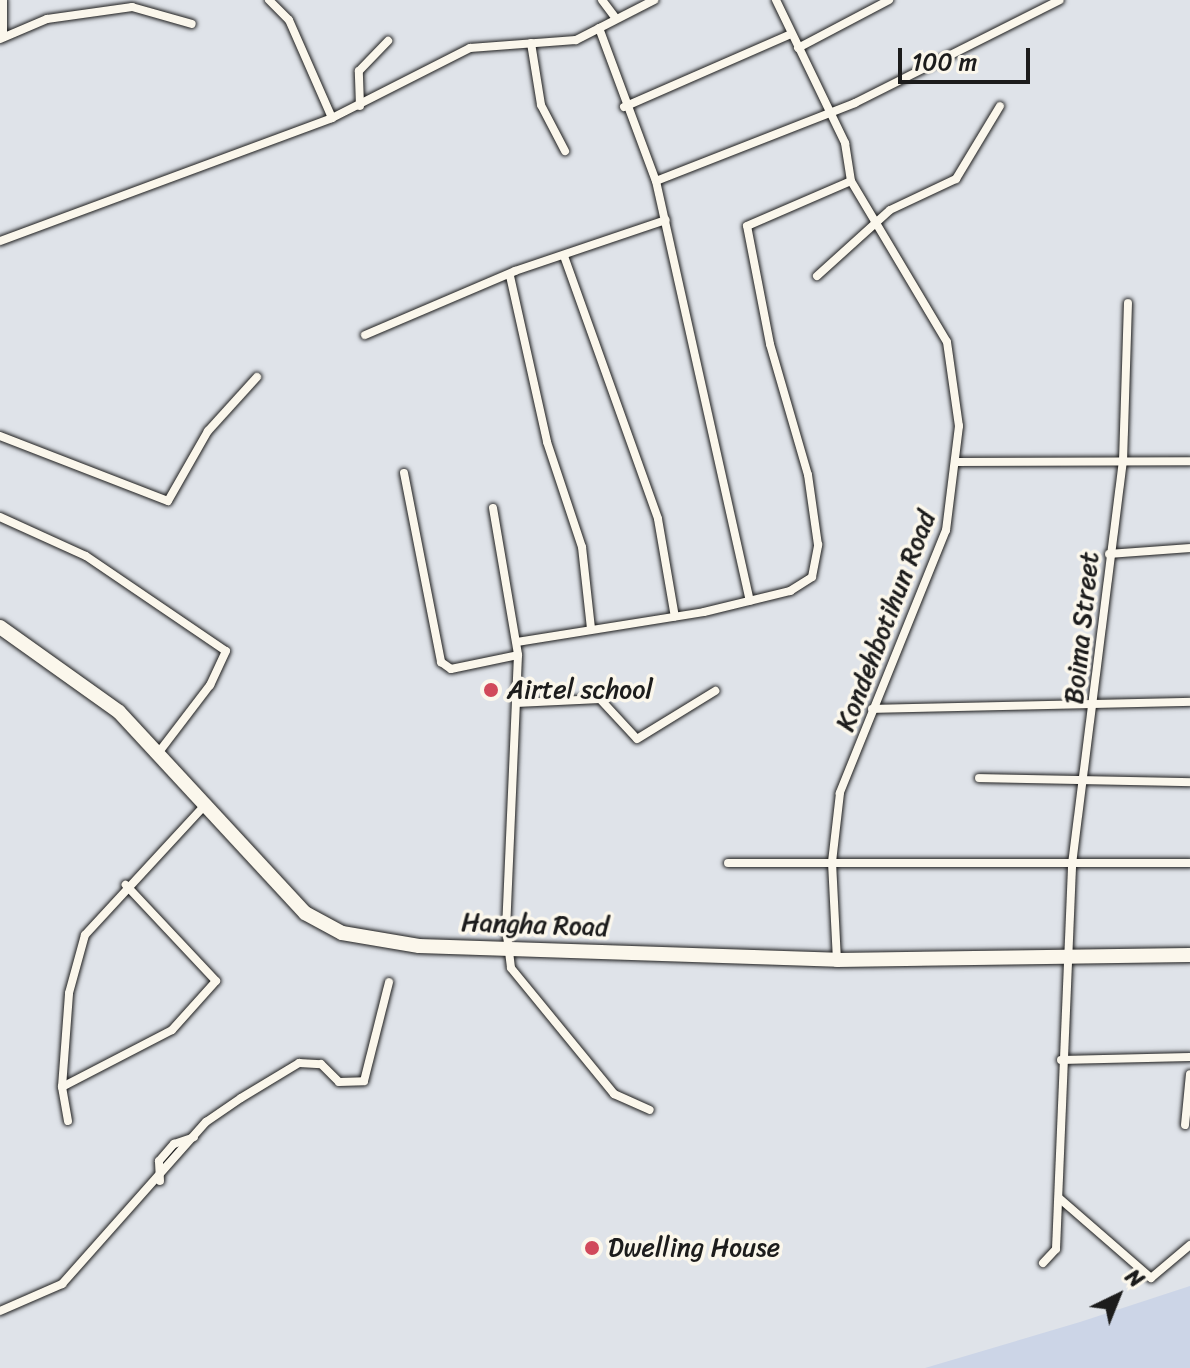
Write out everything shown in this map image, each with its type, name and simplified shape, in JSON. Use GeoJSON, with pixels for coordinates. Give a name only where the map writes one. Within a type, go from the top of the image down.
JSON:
{"type":"FeatureCollection","features":[{"type":"Feature","properties":{"kind":"highway","name":"Hangha Road"},"geometry":{"type":"LineString","coordinates":[[0,627],[65,668],[159,752],[325,926],[419,946],[837,960],[1190,955]]}},
{"type":"Feature","properties":{"kind":"street"},"geometry":{"type":"LineString","coordinates":[[3,0],[2,38],[47,19],[132,7],[192,24]]}},
{"type":"Feature","properties":{"kind":"street"},"geometry":{"type":"LineString","coordinates":[[269,0],[289,20],[332,118]]}},
{"type":"Feature","properties":{"kind":"street"},"geometry":{"type":"LineString","coordinates":[[602,0],[615,17]]}},
{"type":"Feature","properties":{"kind":"street"},"geometry":{"type":"LineString","coordinates":[[1,237],[332,118],[470,48],[576,40],[615,17],[654,0]]}},
{"type":"Feature","properties":{"kind":"street","name":"Kondehbotihun Road"},"geometry":{"type":"LineString","coordinates":[[776,0],[845,143],[851,181],[947,342],[958,462],[946,530],[840,793],[832,862],[837,960]]}},
{"type":"Feature","properties":{"kind":"street"},"geometry":{"type":"LineString","coordinates":[[798,48],[889,0]]}},
{"type":"Feature","properties":{"kind":"street"},"geometry":{"type":"LineString","coordinates":[[656,181],[829,112],[1060,0]]}},
{"type":"Feature","properties":{"kind":"street"},"geometry":{"type":"LineString","coordinates":[[599,28],[624,107],[656,181],[666,220],[686,339],[750,601]]}},
{"type":"Feature","properties":{"kind":"street"},"geometry":{"type":"LineString","coordinates":[[624,107],[791,34]]}},
{"type":"Feature","properties":{"kind":"street"},"geometry":{"type":"LineString","coordinates":[[360,106],[359,71],[388,41]]}},
{"type":"Feature","properties":{"kind":"street"},"geometry":{"type":"LineString","coordinates":[[531,43],[541,105],[565,151]]}},
{"type":"Feature","properties":{"kind":"street"},"geometry":{"type":"LineString","coordinates":[[817,276],[874,222],[956,179],[1000,106]]}},
{"type":"Feature","properties":{"kind":"street"},"geometry":{"type":"LineString","coordinates":[[517,642],[675,617],[750,601],[804,585],[819,565],[808,475],[770,344],[747,226],[851,181]]}},
{"type":"Feature","properties":{"kind":"street"},"geometry":{"type":"LineString","coordinates":[[365,335],[510,276],[666,220]]}},
{"type":"Feature","properties":{"kind":"street"},"geometry":{"type":"LineString","coordinates":[[564,256],[658,519],[675,617]]}},
{"type":"Feature","properties":{"kind":"street"},"geometry":{"type":"LineString","coordinates":[[510,276],[547,442],[582,547],[591,629]]}},
{"type":"Feature","properties":{"kind":"street","name":"Boima Street"},"geometry":{"type":"LineString","coordinates":[[1043,1263],[1056,1249],[1061,1060],[1071,958],[1072,864],[1095,703],[1109,554],[1123,462],[1128,303]]}},
{"type":"Feature","properties":{"kind":"street"},"geometry":{"type":"LineString","coordinates":[[0,436],[168,501],[208,431],[257,377]]}},
{"type":"Feature","properties":{"kind":"street"},"geometry":{"type":"LineString","coordinates":[[958,462],[1190,461]]}},
{"type":"Feature","properties":{"kind":"street"},"geometry":{"type":"LineString","coordinates":[[404,473],[441,662],[451,669],[518,655]]}},
{"type":"Feature","properties":{"kind":"street"},"geometry":{"type":"LineString","coordinates":[[493,508],[518,655],[509,948],[511,968],[534,1004],[614,1094],[650,1110]]}},
{"type":"Feature","properties":{"kind":"street"},"geometry":{"type":"LineString","coordinates":[[0,517],[86,556],[226,651],[210,685],[159,752]]}},
{"type":"Feature","properties":{"kind":"street"},"geometry":{"type":"LineString","coordinates":[[1109,554],[1190,548]]}},
{"type":"Feature","properties":{"kind":"street"},"geometry":{"type":"LineString","coordinates":[[516,703],[600,699],[637,739],[715,691]]}},
{"type":"Feature","properties":{"kind":"street"},"geometry":{"type":"LineString","coordinates":[[872,709],[1190,702]]}},
{"type":"Feature","properties":{"kind":"street"},"geometry":{"type":"LineString","coordinates":[[979,778],[1082,785],[1190,782]]}},
{"type":"Feature","properties":{"kind":"street"},"geometry":{"type":"LineString","coordinates":[[68,1121],[62,1087],[80,949],[126,885],[206,804]]}},
{"type":"Feature","properties":{"kind":"street"},"geometry":{"type":"LineString","coordinates":[[728,863],[1190,863]]}},
{"type":"Feature","properties":{"kind":"street"},"geometry":{"type":"LineString","coordinates":[[62,1087],[172,1030],[216,981],[126,885]]}},
{"type":"Feature","properties":{"kind":"street"},"geometry":{"type":"LineString","coordinates":[[0,1311],[62,1284],[145,1188],[160,1181],[195,1137],[223,1109],[299,1063],[321,1064],[339,1082],[364,1081],[389,982]]}},
{"type":"Feature","properties":{"kind":"street"},"geometry":{"type":"LineString","coordinates":[[1061,1060],[1190,1057]]}},
{"type":"Feature","properties":{"kind":"street"},"geometry":{"type":"LineString","coordinates":[[1185,1125],[1190,1074]]}},
{"type":"Feature","properties":{"kind":"street"},"geometry":{"type":"LineString","coordinates":[[160,1181],[159,1161],[174,1144],[195,1137]]}},
{"type":"Feature","properties":{"kind":"street"},"geometry":{"type":"LineString","coordinates":[[1059,1198],[1151,1278],[1190,1245]]}},
{"type":"Feature","properties":{"kind":"shaded area"},"geometry":{"type":"Polygon","coordinates":[[[1190,1286],[1190,1368],[925,1368],[1080,1322],[1190,1286]]]}},
{"type":"Feature","properties":{"kind":"place","name":"Airtel school"},"geometry":{"type":"Point","coordinates":[491,690]}},
{"type":"Feature","properties":{"kind":"place","name":"Dwelling House"},"geometry":{"type":"Point","coordinates":[592,1248]}}]}
